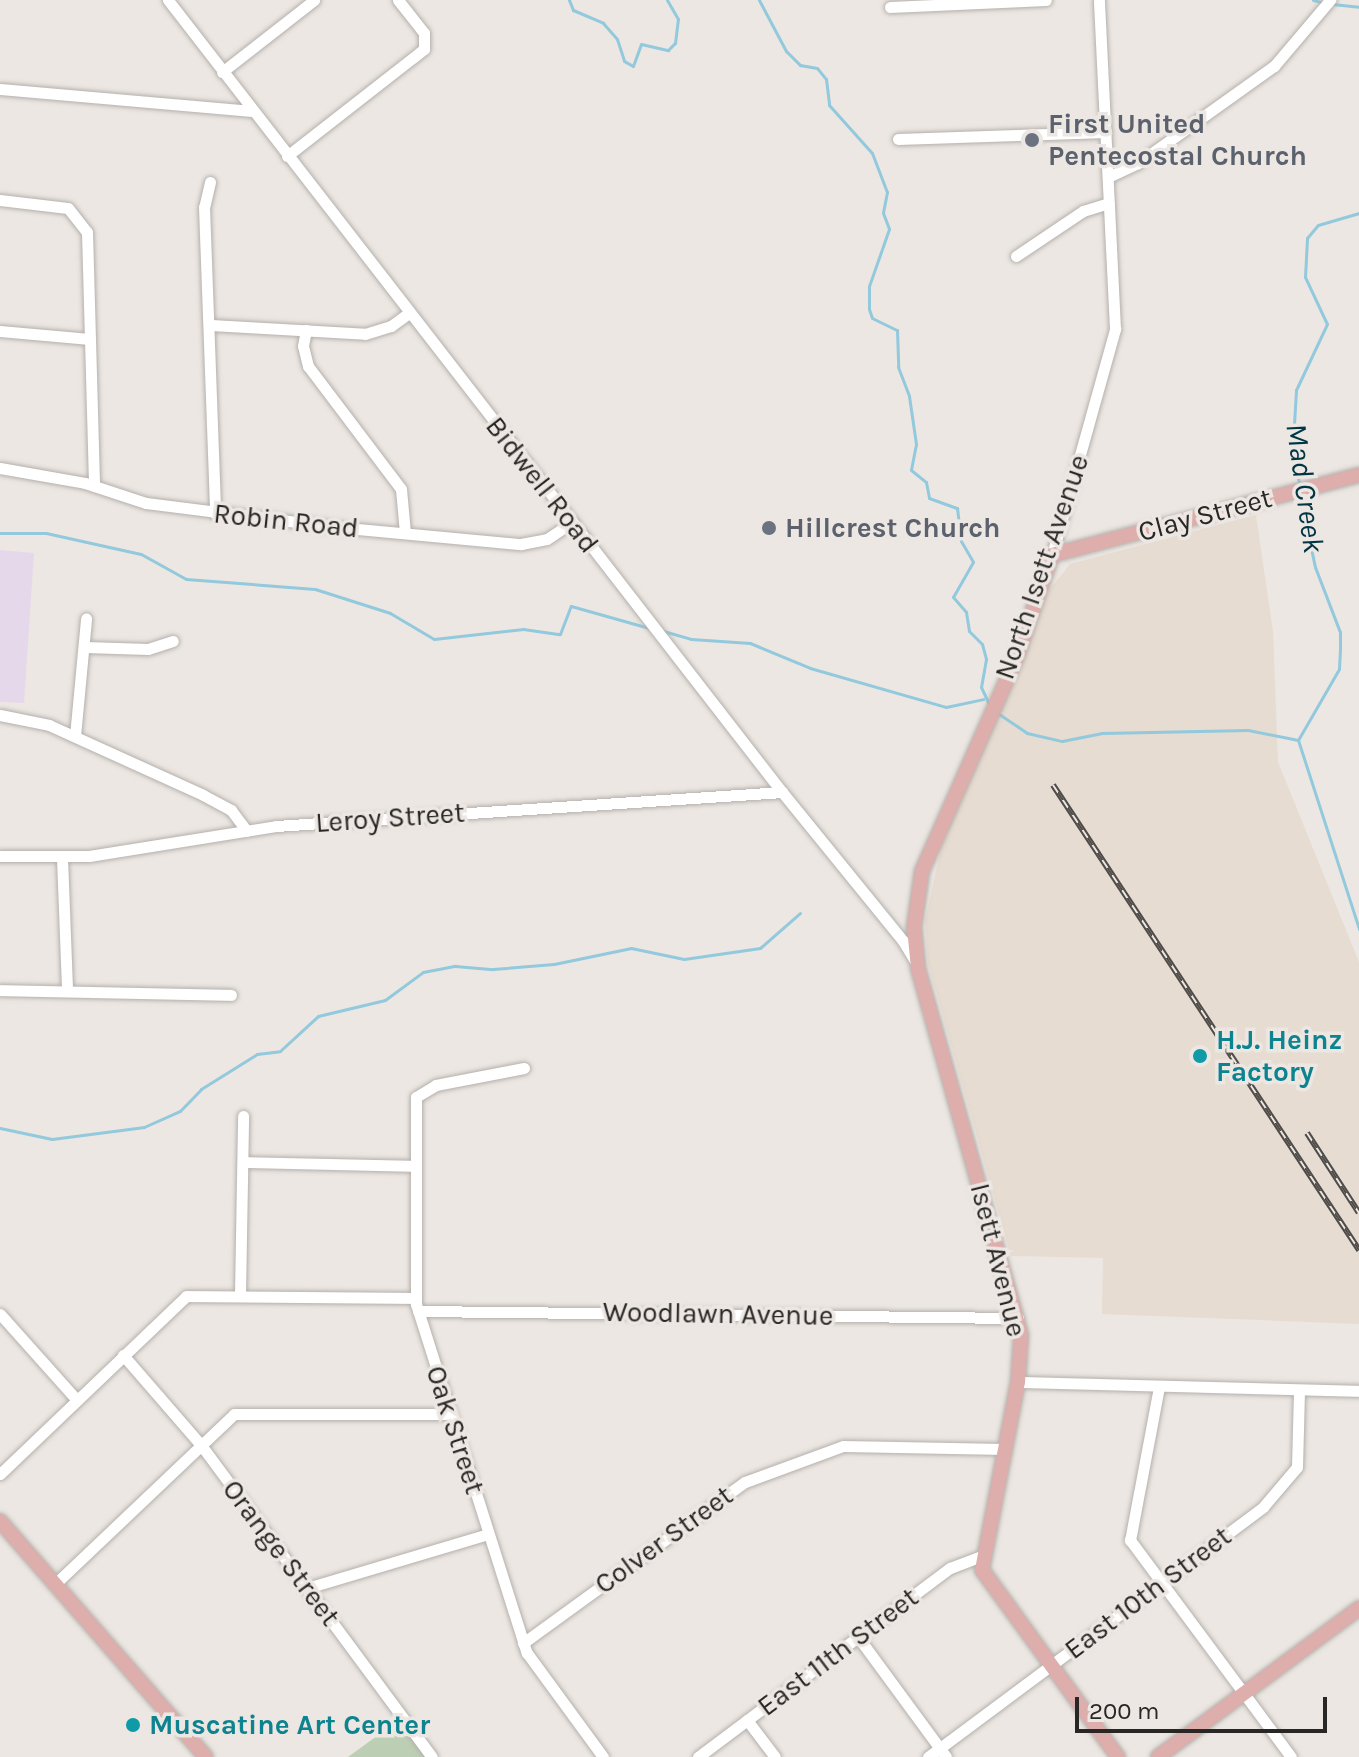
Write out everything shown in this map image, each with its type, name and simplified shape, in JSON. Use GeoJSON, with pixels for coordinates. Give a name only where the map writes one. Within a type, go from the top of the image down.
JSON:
{"type":"FeatureCollection","features":[{"type":"Feature","properties":{"kind":"main road","name":"Clay Street"},"geometry":{"type":"LineString","coordinates":[[1052,555],[1359,475]]}},
{"type":"Feature","properties":{"kind":"main road","name":"North Isett Avenue"},"geometry":{"type":"LineString","coordinates":[[918,968],[917,900],[930,847],[1016,659],[1052,555]]}},
{"type":"Feature","properties":{"kind":"main road","name":"Isett Avenue"},"geometry":{"type":"LineString","coordinates":[[918,968],[1018,1318],[1018,1382],[982,1556]]}},
{"type":"Feature","properties":{"kind":"main road"},"geometry":{"type":"LineString","coordinates":[[0,1521],[206,1757]]}},
{"type":"Feature","properties":{"kind":"main road"},"geometry":{"type":"LineString","coordinates":[[982,1556],[989,1584],[1118,1757]]}},
{"type":"Feature","properties":{"kind":"main road"},"geometry":{"type":"LineString","coordinates":[[1158,1757],[1359,1608]]}},
{"type":"Feature","properties":{"kind":"street","name":"Bidwell Road"},"geometry":{"type":"LineString","coordinates":[[168,0],[782,792],[903,941],[918,968]]}},
{"type":"Feature","properties":{"kind":"street"},"geometry":{"type":"LineString","coordinates":[[222,72],[314,0]]}},
{"type":"Feature","properties":{"kind":"street"},"geometry":{"type":"LineString","coordinates":[[287,156],[424,49],[424,33],[398,0]]}},
{"type":"Feature","properties":{"kind":"street"},"geometry":{"type":"LineString","coordinates":[[890,7],[1046,0]]}},
{"type":"Feature","properties":{"kind":"street"},"geometry":{"type":"LineString","coordinates":[[1016,256],[1083,211],[1109,203],[1099,0]]}},
{"type":"Feature","properties":{"kind":"street"},"geometry":{"type":"LineString","coordinates":[[1108,177],[1138,163],[1274,66],[1330,0]]}},
{"type":"Feature","properties":{"kind":"street"},"geometry":{"type":"LineString","coordinates":[[0,89],[252,111]]}},
{"type":"Feature","properties":{"kind":"street"},"geometry":{"type":"LineString","coordinates":[[898,139],[1106,132]]}},
{"type":"Feature","properties":{"kind":"street"},"geometry":{"type":"LineString","coordinates":[[210,182],[204,207],[211,325],[215,514]]}},
{"type":"Feature","properties":{"kind":"street"},"geometry":{"type":"LineString","coordinates":[[0,200],[62,206],[83,222],[94,486]]}},
{"type":"Feature","properties":{"kind":"street","name":"North Isett Avenue"},"geometry":{"type":"LineString","coordinates":[[1052,555],[1114,339],[1109,203]]}},
{"type":"Feature","properties":{"kind":"street"},"geometry":{"type":"LineString","coordinates":[[211,325],[365,334],[391,326],[409,313]]}},
{"type":"Feature","properties":{"kind":"street"},"geometry":{"type":"LineString","coordinates":[[306,330],[303,346],[308,366],[401,489],[405,533]]}},
{"type":"Feature","properties":{"kind":"street"},"geometry":{"type":"LineString","coordinates":[[0,331],[90,339]]}},
{"type":"Feature","properties":{"kind":"street","name":"Robin Road"},"geometry":{"type":"LineString","coordinates":[[0,468],[94,486],[146,503],[215,514],[521,544],[547,539],[572,522]]}},
{"type":"Feature","properties":{"kind":"street"},"geometry":{"type":"LineString","coordinates":[[75,736],[86,619]]}},
{"type":"Feature","properties":{"kind":"street"},"geometry":{"type":"LineString","coordinates":[[85,647],[148,649],[173,641]]}},
{"type":"Feature","properties":{"kind":"street"},"geometry":{"type":"LineString","coordinates":[[0,715],[41,722],[219,803],[247,831]]}},
{"type":"Feature","properties":{"kind":"street","name":"Leroy Street"},"geometry":{"type":"LineString","coordinates":[[0,856],[62,858],[247,831],[782,792]]}},
{"type":"Feature","properties":{"kind":"street"},"geometry":{"type":"LineString","coordinates":[[62,858],[67,989]]}},
{"type":"Feature","properties":{"kind":"street"},"geometry":{"type":"LineString","coordinates":[[0,990],[67,989],[231,995]]}},
{"type":"Feature","properties":{"kind":"street","name":"Oak Street"},"geometry":{"type":"LineString","coordinates":[[524,1068],[436,1085],[416,1097],[416,1298],[523,1643],[603,1757]]}},
{"type":"Feature","properties":{"kind":"street"},"geometry":{"type":"LineString","coordinates":[[240,1295],[243,1116]]}},
{"type":"Feature","properties":{"kind":"street"},"geometry":{"type":"LineString","coordinates":[[243,1162],[415,1166]]}},
{"type":"Feature","properties":{"kind":"street"},"geometry":{"type":"LineString","coordinates":[[0,1474],[186,1296],[416,1298]]}},
{"type":"Feature","properties":{"kind":"street","name":"Woodlawn Avenue"},"geometry":{"type":"LineString","coordinates":[[418,1311],[1018,1318]]}},
{"type":"Feature","properties":{"kind":"street"},"geometry":{"type":"LineString","coordinates":[[0,1314],[76,1399]]}},
{"type":"Feature","properties":{"kind":"street","name":"Orange Street"},"geometry":{"type":"LineString","coordinates":[[123,1355],[201,1445],[432,1757]]}},
{"type":"Feature","properties":{"kind":"street"},"geometry":{"type":"LineString","coordinates":[[1018,1382],[1359,1391]]}},
{"type":"Feature","properties":{"kind":"street"},"geometry":{"type":"LineString","coordinates":[[1159,1387],[1129,1532],[1133,1545],[1291,1757]]}},
{"type":"Feature","properties":{"kind":"street","name":"East 10th Street"},"geometry":{"type":"LineString","coordinates":[[928,1757],[943,1753],[1050,1666],[1263,1507],[1294,1473],[1299,1390]]}},
{"type":"Feature","properties":{"kind":"street"},"geometry":{"type":"LineString","coordinates":[[55,1584],[201,1445],[240,1413],[450,1414]]}},
{"type":"Feature","properties":{"kind":"street","name":"Colver Street"},"geometry":{"type":"LineString","coordinates":[[523,1643],[745,1482],[843,1446],[1005,1449]]}},
{"type":"Feature","properties":{"kind":"street"},"geometry":{"type":"LineString","coordinates":[[307,1588],[488,1534]]}},
{"type":"Feature","properties":{"kind":"street","name":"East 11th Street"},"geometry":{"type":"LineString","coordinates":[[698,1757],[950,1568],[982,1556]]}},
{"type":"Feature","properties":{"kind":"street"},"geometry":{"type":"LineString","coordinates":[[858,1637],[943,1753]]}},
{"type":"Feature","properties":{"kind":"street"},"geometry":{"type":"LineString","coordinates":[[747,1720],[775,1757]]}},
{"type":"Feature","properties":{"kind":"shaded area"},"geometry":{"type":"Polygon","coordinates":[[[1256,515],[1273,632],[1278,762],[1359,962],[1359,1324],[1102,1314],[1103,1258],[1011,1256],[928,963],[925,921],[941,848],[1049,590],[1070,564],[1256,515]]]}},
{"type":"Feature","properties":{"kind":"shaded area"},"geometry":{"type":"Polygon","coordinates":[[[0,550],[34,553],[24,703],[0,702],[0,550]]]}},
{"type":"Feature","properties":{"kind":"green space"},"geometry":{"type":"Polygon","coordinates":[[[403,1717],[432,1757],[348,1757],[403,1717]]]}},
{"type":"Feature","properties":{"kind":"waterway"},"geometry":{"type":"LineString","coordinates":[[569,0],[573,10],[603,23],[617,39],[624,61],[633,66],[641,44],[668,50],[675,43],[678,19],[667,0]]}},
{"type":"Feature","properties":{"kind":"waterway"},"geometry":{"type":"LineString","coordinates":[[759,0],[786,51],[800,65],[817,68],[826,79],[829,105],[872,153],[887,192],[883,213],[889,229],[869,286],[869,309],[872,318],[897,330],[898,367],[909,396],[916,444],[911,470],[926,482],[929,498],[957,508],[961,541],[973,562],[953,597],[966,612],[969,631],[982,644],[986,659],[981,687],[991,708]]}},
{"type":"Feature","properties":{"kind":"waterway","name":"Mad Creek"},"geometry":{"type":"LineString","coordinates":[[1313,0],[1325,3]]}},
{"type":"Feature","properties":{"kind":"waterway","name":"Mad Creek"},"geometry":{"type":"LineString","coordinates":[[1332,4],[1359,7]]}},
{"type":"Feature","properties":{"kind":"waterway","name":"Mad Creek"},"geometry":{"type":"LineString","coordinates":[[1299,484],[1293,441],[1296,390],[1327,324],[1305,277],[1307,238],[1318,225],[1359,213]]}},
{"type":"Feature","properties":{"kind":"waterway","name":"Mad Creek"},"geometry":{"type":"LineString","coordinates":[[1300,496],[1315,567],[1340,632],[1340,649],[1339,669],[1298,740],[1359,929]]}},
{"type":"Feature","properties":{"kind":"waterway"},"geometry":{"type":"LineString","coordinates":[[0,533],[46,533],[141,554],[186,579],[315,589],[390,613],[434,639],[523,629],[560,634],[571,606],[649,628]]}},
{"type":"Feature","properties":{"kind":"waterway"},"geometry":{"type":"LineString","coordinates":[[660,630],[691,639],[750,643],[810,668],[946,707],[983,699]]}},
{"type":"Feature","properties":{"kind":"waterway"},"geometry":{"type":"LineString","coordinates":[[996,712],[1027,733],[1062,741],[1102,733],[1248,730],[1298,740]]}},
{"type":"Feature","properties":{"kind":"waterway"},"geometry":{"type":"LineString","coordinates":[[0,1128],[52,1139],[144,1127],[180,1111],[201,1089],[257,1054],[280,1051],[318,1016],[385,1000],[423,972],[455,966],[493,969],[554,964],[631,948],[684,959],[760,948],[800,913]]}},
{"type":"Feature","properties":{"kind":"railway"},"geometry":{"type":"LineString","coordinates":[[1053,785],[1359,1250]]}},
{"type":"Feature","properties":{"kind":"railway"},"geometry":{"type":"LineString","coordinates":[[1307,1133],[1359,1213]]}},
{"type":"Feature","properties":{"kind":"place","name":"First United Pentecostal Church"},"geometry":{"type":"Point","coordinates":[1032,140]}},
{"type":"Feature","properties":{"kind":"place","name":"Hillcrest Church"},"geometry":{"type":"Point","coordinates":[769,528]}},
{"type":"Feature","properties":{"kind":"place","name":"H.J. Heinz Factory"},"geometry":{"type":"Point","coordinates":[1200,1056]}},
{"type":"Feature","properties":{"kind":"place","name":"Muscatine Art Center"},"geometry":{"type":"Point","coordinates":[133,1725]}}]}
